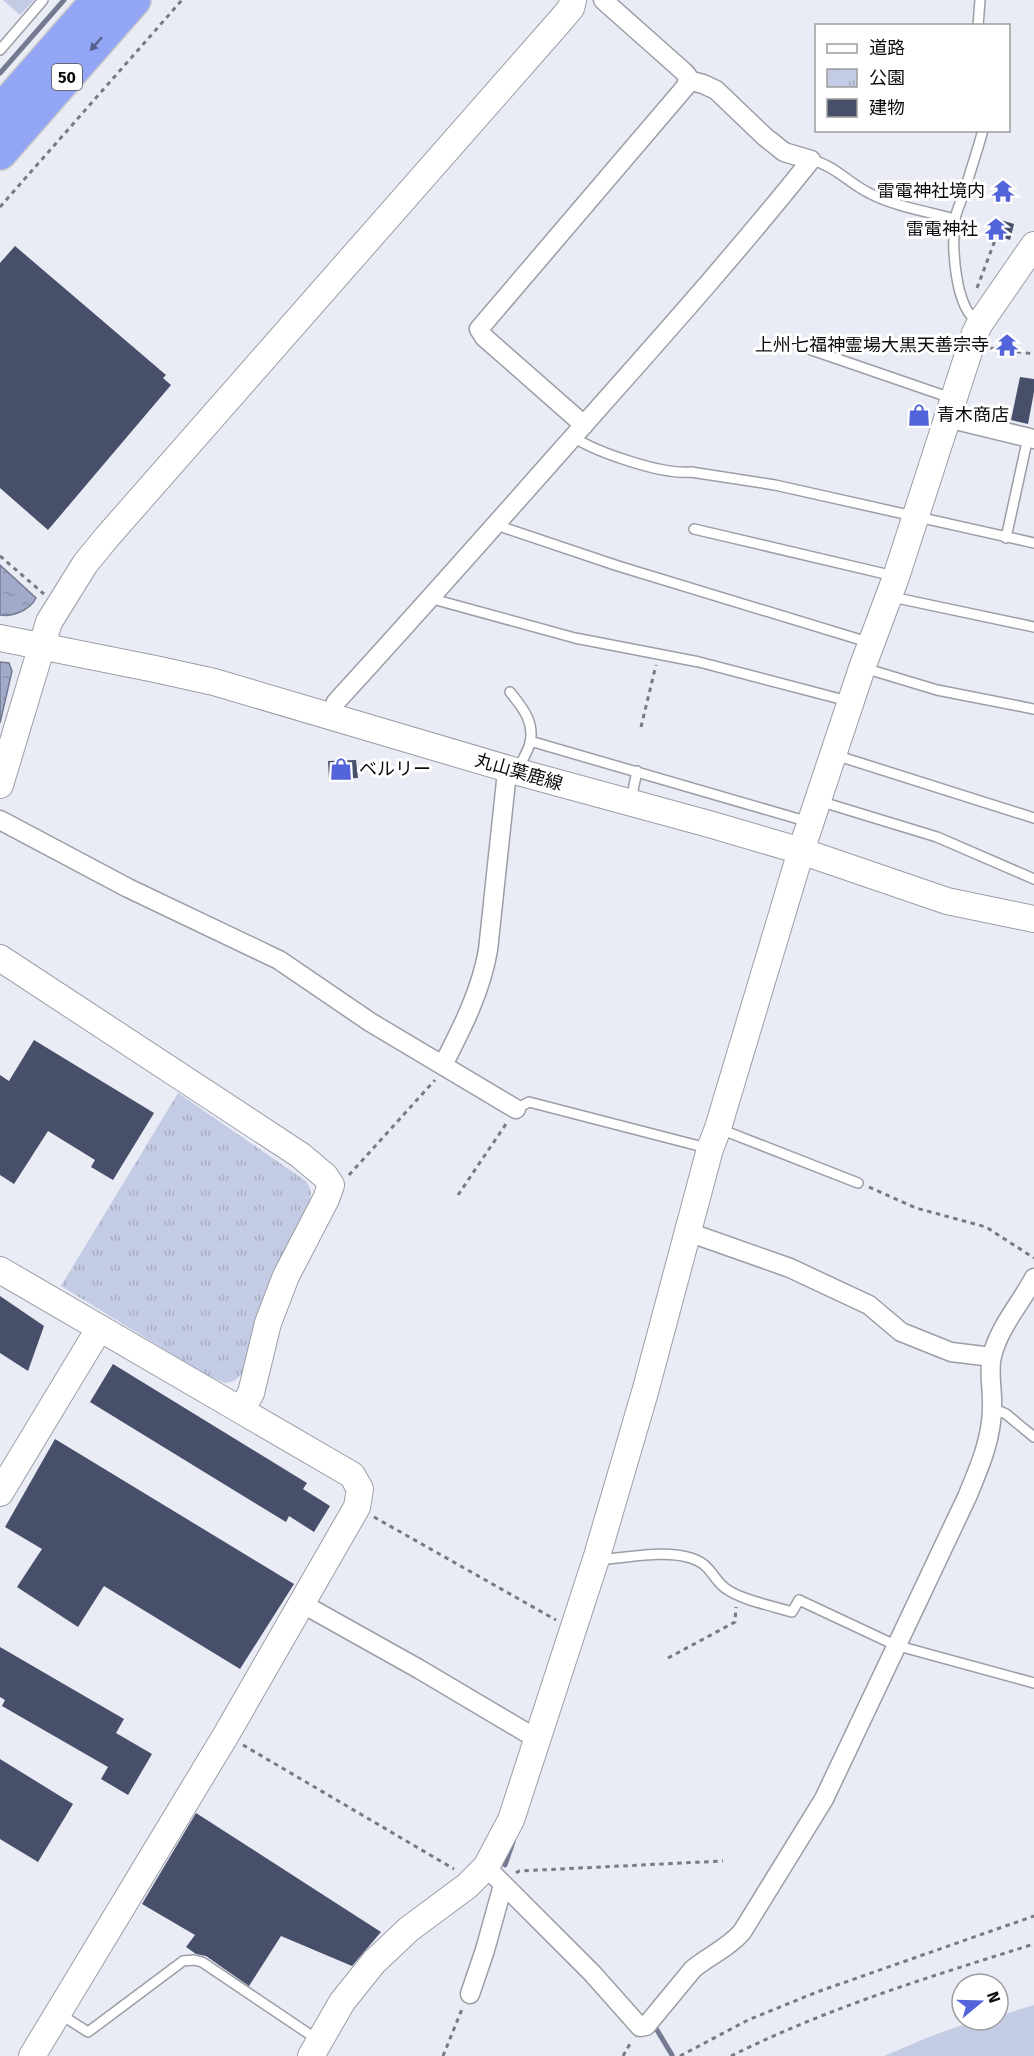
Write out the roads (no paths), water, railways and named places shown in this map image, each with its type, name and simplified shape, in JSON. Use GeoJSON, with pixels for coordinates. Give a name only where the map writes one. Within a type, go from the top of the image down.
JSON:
{"type":"FeatureCollection","features":[{"type":"Feature","properties":{"kind":"highway","name":"50"},"geometry":{"type":"LineString","coordinates":[[0,112],[98,0]]}},
{"type":"Feature","properties":{"kind":"highway","name":"50"},"geometry":{"type":"LineString","coordinates":[[0,153],[134,0]]}},
{"type":"Feature","properties":{"kind":"street"},"geometry":{"type":"LineString","coordinates":[[0,785],[49,622],[85,564],[560,21],[571,8],[573,0]]}},
{"type":"Feature","properties":{"kind":"street"},"geometry":{"type":"LineString","coordinates":[[330,717],[336,702],[433,596],[718,272],[811,160],[784,152],[716,90],[688,80],[683,71],[603,0]]}},
{"type":"Feature","properties":{"kind":"street"},"geometry":{"type":"LineString","coordinates":[[578,431],[484,337],[479,329],[684,90],[688,80]]}},
{"type":"Feature","properties":{"kind":"street"},"geometry":{"type":"LineString","coordinates":[[470,1995],[485,1950],[494,1876],[597,1556],[645,1392],[714,1138],[801,851],[850,702],[893,587],[976,328],[1034,245]]}},
{"type":"Feature","properties":{"kind":"street"},"geometry":{"type":"LineString","coordinates":[[950,408],[1031,438]]}},
{"type":"Feature","properties":{"kind":"street","name":"丸山葉鹿線"},"geometry":{"type":"LineString","coordinates":[[0,638],[214,682],[513,770],[801,851],[948,901],[1034,919]]}},
{"type":"Feature","properties":{"kind":"street"},"geometry":{"type":"LineString","coordinates":[[442,1065],[462,1027],[483,975],[506,782],[513,770]]}},
{"type":"Feature","properties":{"kind":"street"},"geometry":{"type":"LineString","coordinates":[[0,820],[128,888],[279,960],[369,1022],[516,1109]]}},
{"type":"Feature","properties":{"kind":"street"},"geometry":{"type":"LineString","coordinates":[[0,958],[300,1155],[325,1176],[331,1185],[286,1276],[268,1323],[251,1393],[241,1410]]}},
{"type":"Feature","properties":{"kind":"street"},"geometry":{"type":"LineString","coordinates":[[688,1232],[800,1273],[869,1305],[901,1332],[951,1352],[992,1358]]}},
{"type":"Feature","properties":{"kind":"street"},"geometry":{"type":"LineString","coordinates":[[0,1270],[351,1475],[360,1489],[357,1507],[226,1735],[32,2056]]}},
{"type":"Feature","properties":{"kind":"street"},"geometry":{"type":"LineString","coordinates":[[494,1876],[592,1973],[640,2027],[646,2026],[693,1969],[732,1943],[742,1932],[824,1799],[931,1576],[980,1465],[990,1435],[992,1358],[999,1337],[1034,1278]]}},
{"type":"Feature","properties":{"kind":"street"},"geometry":{"type":"LineString","coordinates":[[0,1493],[99,1329]]}},
{"type":"Feature","properties":{"kind":"street"},"geometry":{"type":"LineString","coordinates":[[301,1603],[537,1738]]}},
{"type":"Feature","properties":{"kind":"street"},"geometry":{"type":"LineString","coordinates":[[315,2048],[342,2002],[374,1962],[409,1929],[466,1886],[494,1876]]}},
{"type":"Feature","properties":{"kind":"lane"},"geometry":{"type":"LineString","coordinates":[[0,50],[43,0]]}},
{"type":"Feature","properties":{"kind":"lane"},"geometry":{"type":"LineString","coordinates":[[978,24],[980,0]]}},
{"type":"Feature","properties":{"kind":"lane"},"geometry":{"type":"LineString","coordinates":[[976,328],[959,286],[955,262],[955,219],[982,132]]}},
{"type":"Feature","properties":{"kind":"lane"},"geometry":{"type":"LineString","coordinates":[[811,160],[824,163],[871,195],[955,219]]}},
{"type":"Feature","properties":{"kind":"lane"},"geometry":{"type":"LineString","coordinates":[[800,346],[950,408]]}},
{"type":"Feature","properties":{"kind":"lane"},"geometry":{"type":"LineString","coordinates":[[578,431],[630,461],[679,473],[691,472],[775,485],[1034,543]]}},
{"type":"Feature","properties":{"kind":"lane"},"geometry":{"type":"LineString","coordinates":[[1006,538],[1031,438]]}},
{"type":"Feature","properties":{"kind":"lane"},"geometry":{"type":"LineString","coordinates":[[497,522],[505,528],[618,566],[873,643]]}},
{"type":"Feature","properties":{"kind":"lane"},"geometry":{"type":"LineString","coordinates":[[694,529],[1034,627]]}},
{"type":"Feature","properties":{"kind":"lane"},"geometry":{"type":"LineString","coordinates":[[433,596],[440,601],[576,638],[699,662],[850,702]]}},
{"type":"Feature","properties":{"kind":"lane"},"geometry":{"type":"LineString","coordinates":[[862,668],[937,690],[1034,709]]}},
{"type":"Feature","properties":{"kind":"lane"},"geometry":{"type":"LineString","coordinates":[[510,692],[528,717],[530,741],[513,770]]}},
{"type":"Feature","properties":{"kind":"lane"},"geometry":{"type":"LineString","coordinates":[[530,741],[637,771],[814,812],[937,837],[1034,879]]}},
{"type":"Feature","properties":{"kind":"lane"},"geometry":{"type":"LineString","coordinates":[[833,754],[1034,819]]}},
{"type":"Feature","properties":{"kind":"lane"},"geometry":{"type":"LineString","coordinates":[[631,803],[637,771]]}},
{"type":"Feature","properties":{"kind":"lane"},"geometry":{"type":"LineString","coordinates":[[516,1109],[529,1102],[714,1138],[858,1183]]}},
{"type":"Feature","properties":{"kind":"lane"},"geometry":{"type":"LineString","coordinates":[[992,1408],[1006,1414],[1034,1437]]}},
{"type":"Feature","properties":{"kind":"lane"},"geometry":{"type":"LineString","coordinates":[[597,1556],[606,1558],[670,1555],[691,1558],[709,1567],[724,1588],[737,1594],[792,1612],[799,1600],[896,1645],[1034,1683]]}},
{"type":"Feature","properties":{"kind":"lane"},"geometry":{"type":"LineString","coordinates":[[58,2013],[88,2032],[183,1961],[194,1960],[202,1962],[315,2048]]}},
{"type":"Feature","properties":{"kind":"water"},"geometry":{"type":"Polygon","coordinates":[[[0,565],[36,598],[21,612],[0,615],[0,565]]]}},
{"type":"Feature","properties":{"kind":"water"},"geometry":{"type":"Polygon","coordinates":[[[0,662],[9,663],[12,671],[0,723],[0,662]]]}},
{"type":"Feature","properties":{"kind":"waterway"},"geometry":{"type":"LineString","coordinates":[[0,73],[64,0]]}},
{"type":"Feature","properties":{"kind":"waterway"},"geometry":{"type":"LineString","coordinates":[[505,1865],[513,1842]]}},
{"type":"Feature","properties":{"kind":"waterway"},"geometry":{"type":"LineString","coordinates":[[657,2030],[672,2055]]}},
{"type":"Feature","properties":{"kind":"place","name":"雷電神社境内"},"geometry":{"type":"Point","coordinates":[1003,191]}},
{"type":"Feature","properties":{"kind":"place","name":"雷電神社"},"geometry":{"type":"Point","coordinates":[996,229]}},
{"type":"Feature","properties":{"kind":"place","name":"上州七福神霊場大黒天善宗寺"},"geometry":{"type":"Point","coordinates":[1007,345]}},
{"type":"Feature","properties":{"kind":"place","name":"青木商店"},"geometry":{"type":"Point","coordinates":[919,415]}},
{"type":"Feature","properties":{"kind":"place","name":"ベルリー"},"geometry":{"type":"Point","coordinates":[341,769]}}]}
